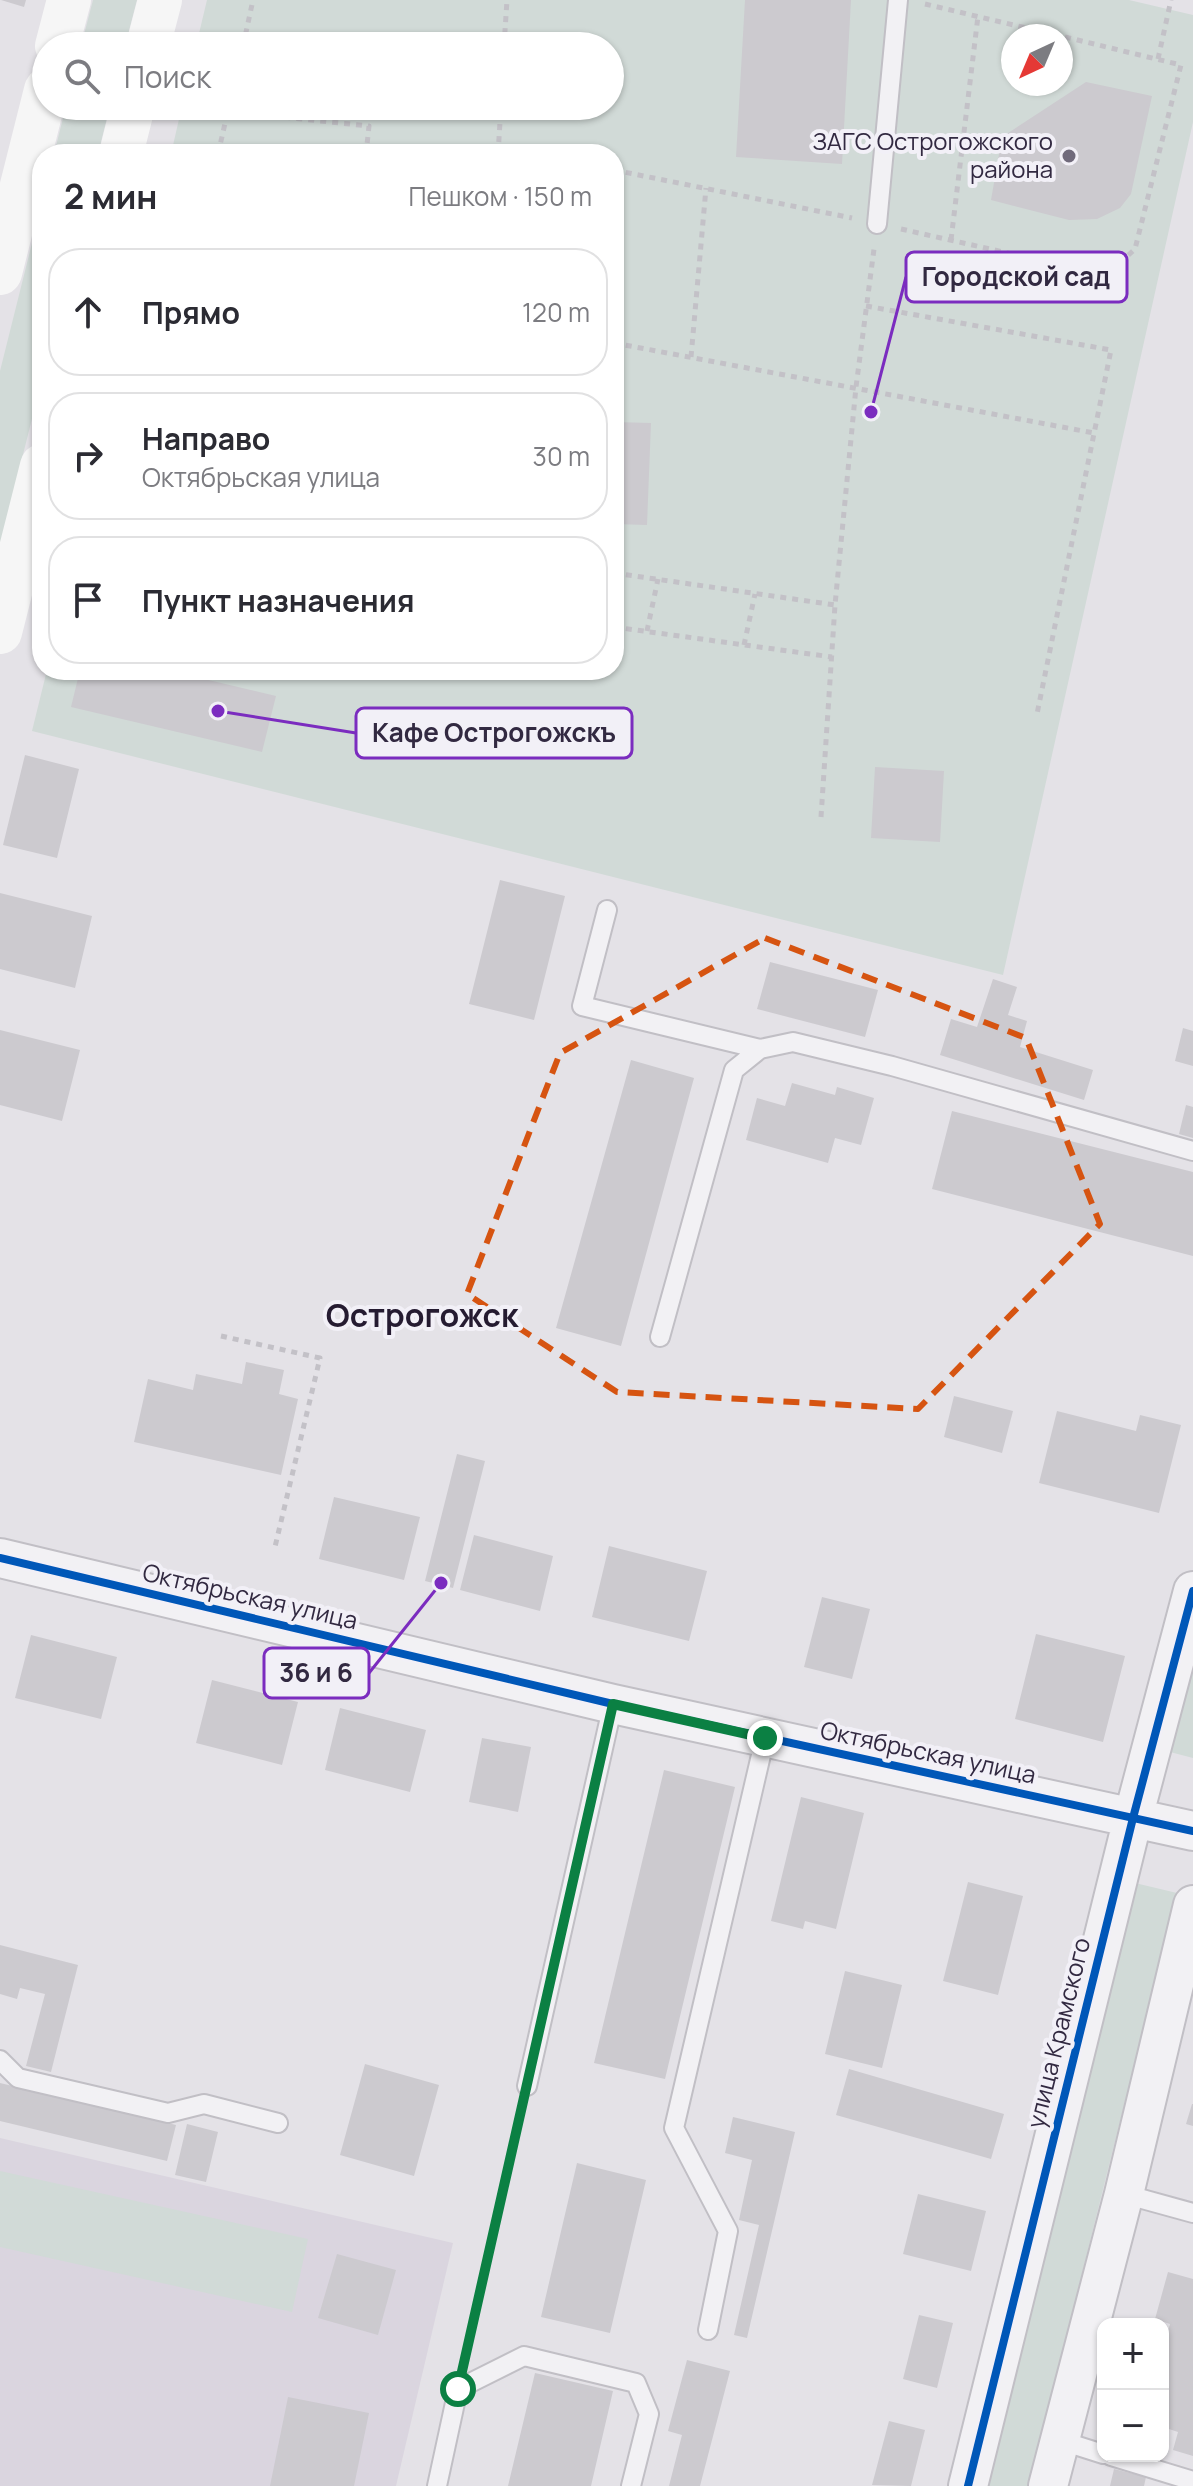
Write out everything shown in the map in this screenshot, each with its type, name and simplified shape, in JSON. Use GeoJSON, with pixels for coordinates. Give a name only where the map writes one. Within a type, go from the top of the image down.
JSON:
{"type":"FeatureCollection","features":[{"type":"Feature","properties":{"kind":"main road"},"geometry":{"type":"LineString","coordinates":[[61,32],[69,0]]}},
{"type":"Feature","properties":{"kind":"main road"},"geometry":{"type":"LineString","coordinates":[[152,32],[160,0]]}},
{"type":"Feature","properties":{"kind":"main road"},"geometry":{"type":"LineString","coordinates":[[32,144],[38,120]]}},
{"type":"Feature","properties":{"kind":"main road"},"geometry":{"type":"LineString","coordinates":[[124,144],[130,120]]}},
{"type":"Feature","properties":{"kind":"main road"},"geometry":{"type":"LineString","coordinates":[[0,273],[32,146]]}},
{"type":"Feature","properties":{"kind":"main road"},"geometry":{"type":"LineString","coordinates":[[0,632],[32,506]]}},
{"type":"Feature","properties":{"kind":"street","name":"Октябрьская улица"},"geometry":{"type":"LineString","coordinates":[[0,1558],[613,1704],[1193,1831]]}},
{"type":"Feature","properties":{"kind":"street","name":"улица Крамского"},"geometry":{"type":"LineString","coordinates":[[968,2486],[1133,1818],[1193,1591]]}},
{"type":"Feature","properties":{"kind":"street"},"geometry":{"type":"LineString","coordinates":[[1048,2486],[1124,2194],[1193,1905]]}},
{"type":"Feature","properties":{"kind":"lane"},"geometry":{"type":"LineString","coordinates":[[877,224],[898,0]]}},
{"type":"Feature","properties":{"kind":"lane"},"geometry":{"type":"LineString","coordinates":[[607,910],[582,1006],[760,1049],[793,1042],[892,1066],[1193,1151]]}},
{"type":"Feature","properties":{"kind":"lane"},"geometry":{"type":"LineString","coordinates":[[660,1337],[734,1070],[760,1049]]}},
{"type":"Feature","properties":{"kind":"lane"},"geometry":{"type":"LineString","coordinates":[[527,2086],[613,1704]]}},
{"type":"Feature","properties":{"kind":"lane"},"geometry":{"type":"LineString","coordinates":[[708,2330],[728,2231],[674,2128],[765,1738]]}},
{"type":"Feature","properties":{"kind":"lane"},"geometry":{"type":"LineString","coordinates":[[0,2060],[18,2078],[153,2110],[168,2113],[204,2104],[278,2123]]}},
{"type":"Feature","properties":{"kind":"lane"},"geometry":{"type":"LineString","coordinates":[[1124,2194],[1193,2213]]}},
{"type":"Feature","properties":{"kind":"lane"},"geometry":{"type":"LineString","coordinates":[[437,2486],[458,2389],[524,2356],[636,2383],[649,2414],[631,2486]]}},
{"type":"Feature","properties":{"kind":"lane"},"geometry":{"type":"LineString","coordinates":[[1059,2440],[1097,2452]]}},
{"type":"Feature","properties":{"kind":"lane"},"geometry":{"type":"LineString","coordinates":[[1131,2462],[1193,2481]]}},
{"type":"Feature","properties":{"kind":"path"},"geometry":{"type":"LineString","coordinates":[[246,32],[253,0]]}},
{"type":"Feature","properties":{"kind":"path"},"geometry":{"type":"LineString","coordinates":[[505,32],[507,0]]}},
{"type":"Feature","properties":{"kind":"path"},"geometry":{"type":"LineString","coordinates":[[1158,59],[1171,0]]}},
{"type":"Feature","properties":{"kind":"path"},"geometry":{"type":"LineString","coordinates":[[921,3],[1011,24]]}},
{"type":"Feature","properties":{"kind":"path"},"geometry":{"type":"LineString","coordinates":[[951,240],[978,16]]}},
{"type":"Feature","properties":{"kind":"path"},"geometry":{"type":"LineString","coordinates":[[624,172],[1106,275],[1135,249],[1181,65],[1073,39]]}},
{"type":"Feature","properties":{"kind":"path"},"geometry":{"type":"LineString","coordinates":[[220,144],[225,120]]}},
{"type":"Feature","properties":{"kind":"path"},"geometry":{"type":"LineString","coordinates":[[322,120],[369,126],[367,144]]}},
{"type":"Feature","properties":{"kind":"path"},"geometry":{"type":"LineString","coordinates":[[498,144],[500,120]]}},
{"type":"Feature","properties":{"kind":"path"},"geometry":{"type":"LineString","coordinates":[[691,357],[706,188]]}},
{"type":"Feature","properties":{"kind":"path"},"geometry":{"type":"LineString","coordinates":[[821,817],[835,605],[856,387],[877,224]]}},
{"type":"Feature","properties":{"kind":"path"},"geometry":{"type":"LineString","coordinates":[[866,306],[1111,350],[1037,714]]}},
{"type":"Feature","properties":{"kind":"path"},"geometry":{"type":"LineString","coordinates":[[624,345],[1094,433]]}},
{"type":"Feature","properties":{"kind":"path"},"geometry":{"type":"LineString","coordinates":[[624,574],[835,605]]}},
{"type":"Feature","properties":{"kind":"path"},"geometry":{"type":"LineString","coordinates":[[647,631],[658,579]]}},
{"type":"Feature","properties":{"kind":"path"},"geometry":{"type":"LineString","coordinates":[[744,645],[755,594]]}},
{"type":"Feature","properties":{"kind":"path"},"geometry":{"type":"LineString","coordinates":[[624,628],[832,657]]}},
{"type":"Feature","properties":{"kind":"path"},"geometry":{"type":"LineString","coordinates":[[221,1336],[320,1358],[274,1551]]}},
{"type":"Feature","properties":{"kind":"path"},"geometry":{"type":"LineString","coordinates":[[458,2389],[527,2086]]}},
{"type":"Feature","properties":{"kind":"highlighted area"},"geometry":{"type":"Polygon","coordinates":[[[765,938],[1026,1038],[1100,1224],[918,1409],[617,1392],[467,1294],[560,1053],[765,938]]]}},
{"type":"Feature","properties":{"kind":"shaded area"},"geometry":{"type":"Polygon","coordinates":[[[93,0],[137,0],[129,32],[85,32],[93,0]]]}},
{"type":"Feature","properties":{"kind":"shaded area"},"geometry":{"type":"Polygon","coordinates":[[[207,0],[1129,0],[1193,15],[1193,122],[1003,975],[32,731],[45,680],[624,680],[624,144],[173,144],[179,120],[624,120],[624,32],[199,32],[207,0]]]}},
{"type":"Feature","properties":{"kind":"shaded area"},"geometry":{"type":"Polygon","coordinates":[[[62,120],[106,120],[100,144],[56,144],[62,120]]]}},
{"type":"Feature","properties":{"kind":"shaded area"},"geometry":{"type":"Polygon","coordinates":[[[32,243],[32,419],[0,546],[0,371],[32,243]]]}},
{"type":"Feature","properties":{"kind":"shaded area"},"geometry":{"type":"Polygon","coordinates":[[[1193,1660],[1193,1758],[1170,1752],[1193,1660]]]}},
{"type":"Feature","properties":{"kind":"shaded area"},"geometry":{"type":"Polygon","coordinates":[[[1135,1883],[1177,1893],[1029,2486],[985,2486],[1135,1883]]]}},
{"type":"Feature","properties":{"kind":"shaded area"},"geometry":{"type":"Polygon","coordinates":[[[0,2138],[453,2243],[396,2486],[0,2486],[0,2138]]]}},
{"type":"Feature","properties":{"kind":"shaded area"},"geometry":{"type":"Polygon","coordinates":[[[0,2171],[308,2239],[292,2312],[0,2247],[0,2171]]]}},
{"type":"Feature","properties":{"kind":"building"},"geometry":{"type":"Polygon","coordinates":[[[1,0],[26,0],[24,7],[1,0]]]}},
{"type":"Feature","properties":{"kind":"building"},"geometry":{"type":"Polygon","coordinates":[[[745,0],[851,0],[842,164],[736,157],[745,0]]]}},
{"type":"Feature","properties":{"kind":"building","name":"ЗАГС Острогожского района"},"geometry":{"type":"Polygon","coordinates":[[[1086,82],[1152,96],[1131,194],[1120,208],[1097,219],[1069,220],[991,200],[1002,137],[1065,96],[1073,96],[1073,91],[1086,82]]]}},
{"type":"Feature","properties":{"kind":"building"},"geometry":{"type":"Polygon","coordinates":[[[624,422],[651,423],[647,525],[624,524],[624,422]]]}},
{"type":"Feature","properties":{"kind":"building"},"geometry":{"type":"Polygon","coordinates":[[[78,680],[208,680],[276,696],[262,752],[71,707],[78,680]]]}},
{"type":"Feature","properties":{"kind":"building"},"geometry":{"type":"Polygon","coordinates":[[[25,755],[79,769],[57,858],[3,845],[25,755]]]}},
{"type":"Feature","properties":{"kind":"building"},"geometry":{"type":"Polygon","coordinates":[[[875,767],[944,771],[940,842],[871,838],[875,767]]]}},
{"type":"Feature","properties":{"kind":"building"},"geometry":{"type":"Polygon","coordinates":[[[500,880],[565,896],[534,1020],[469,1004],[500,880]]]}},
{"type":"Feature","properties":{"kind":"building"},"geometry":{"type":"Polygon","coordinates":[[[0,893],[92,916],[75,988],[0,969],[0,893]]]}},
{"type":"Feature","properties":{"kind":"building"},"geometry":{"type":"Polygon","coordinates":[[[770,962],[878,990],[865,1037],[757,1009],[770,962]]]}},
{"type":"Feature","properties":{"kind":"building"},"geometry":{"type":"Polygon","coordinates":[[[993,979],[1017,987],[1008,1015],[1027,1021],[1020,1047],[1093,1070],[1084,1100],[940,1055],[951,1019],[977,1027],[993,979]]]}},
{"type":"Feature","properties":{"kind":"building"},"geometry":{"type":"Polygon","coordinates":[[[1183,1028],[1193,1031],[1193,1066],[1175,1061],[1183,1028]]]}},
{"type":"Feature","properties":{"kind":"building"},"geometry":{"type":"Polygon","coordinates":[[[0,1030],[80,1050],[62,1121],[0,1105],[0,1030]]]}},
{"type":"Feature","properties":{"kind":"building"},"geometry":{"type":"Polygon","coordinates":[[[631,1060],[694,1078],[621,1346],[556,1328],[631,1060]]]}},
{"type":"Feature","properties":{"kind":"building"},"geometry":{"type":"Polygon","coordinates":[[[792,1083],[835,1095],[837,1087],[874,1098],[861,1145],[835,1138],[828,1163],[746,1140],[757,1098],[785,1106],[792,1083]]]}},
{"type":"Feature","properties":{"kind":"building"},"geometry":{"type":"Polygon","coordinates":[[[1186,1105],[1193,1107],[1193,1138],[1179,1134],[1186,1105]]]}},
{"type":"Feature","properties":{"kind":"building"},"geometry":{"type":"Polygon","coordinates":[[[952,1111],[1193,1172],[1193,1256],[932,1189],[952,1111]]]}},
{"type":"Feature","properties":{"kind":"building"},"geometry":{"type":"Polygon","coordinates":[[[246,1362],[284,1370],[279,1394],[298,1399],[281,1475],[134,1442],[148,1379],[193,1390],[196,1374],[242,1384],[246,1362]]]}},
{"type":"Feature","properties":{"kind":"building"},"geometry":{"type":"Polygon","coordinates":[[[954,1396],[1013,1411],[1002,1453],[944,1437],[954,1396]]]}},
{"type":"Feature","properties":{"kind":"building"},"geometry":{"type":"Polygon","coordinates":[[[1057,1411],[1136,1431],[1140,1415],[1181,1425],[1159,1513],[1039,1483],[1057,1411]]]}},
{"type":"Feature","properties":{"kind":"building"},"geometry":{"type":"Polygon","coordinates":[[[457,1454],[485,1461],[453,1588],[425,1581],[457,1454]]]}},
{"type":"Feature","properties":{"kind":"building"},"geometry":{"type":"Polygon","coordinates":[[[334,1497],[420,1517],[404,1580],[319,1559],[334,1497]]]}},
{"type":"Feature","properties":{"kind":"building"},"geometry":{"type":"Polygon","coordinates":[[[474,1535],[553,1556],[540,1611],[460,1590],[474,1535]]]}},
{"type":"Feature","properties":{"kind":"building"},"geometry":{"type":"Polygon","coordinates":[[[609,1546],[707,1571],[689,1641],[592,1617],[609,1546]]]}},
{"type":"Feature","properties":{"kind":"building"},"geometry":{"type":"Polygon","coordinates":[[[822,1597],[870,1609],[852,1679],[804,1667],[822,1597]]]}},
{"type":"Feature","properties":{"kind":"building"},"geometry":{"type":"Polygon","coordinates":[[[1036,1634],[1125,1656],[1103,1742],[1015,1719],[1036,1634]]]}},
{"type":"Feature","properties":{"kind":"building"},"geometry":{"type":"Polygon","coordinates":[[[31,1635],[117,1657],[101,1719],[15,1698],[31,1635]]]}},
{"type":"Feature","properties":{"kind":"building"},"geometry":{"type":"Polygon","coordinates":[[[212,1680],[298,1702],[282,1765],[196,1743],[212,1680]]]}},
{"type":"Feature","properties":{"kind":"building"},"geometry":{"type":"Polygon","coordinates":[[[340,1708],[426,1730],[410,1792],[325,1770],[340,1708]]]}},
{"type":"Feature","properties":{"kind":"building"},"geometry":{"type":"Polygon","coordinates":[[[482,1738],[531,1747],[518,1812],[469,1802],[482,1738]]]}},
{"type":"Feature","properties":{"kind":"building"},"geometry":{"type":"Polygon","coordinates":[[[664,1770],[735,1787],[665,2079],[594,2063],[664,1770]]]}},
{"type":"Feature","properties":{"kind":"building"},"geometry":{"type":"Polygon","coordinates":[[[801,1797],[864,1813],[836,1929],[805,1921],[803,1929],[771,1921],[801,1797]]]}},
{"type":"Feature","properties":{"kind":"building"},"geometry":{"type":"Polygon","coordinates":[[[968,1882],[1023,1896],[998,1995],[943,1981],[968,1882]]]}},
{"type":"Feature","properties":{"kind":"building"},"geometry":{"type":"Polygon","coordinates":[[[0,1945],[78,1965],[51,2072],[26,2066],[45,1994],[20,1988],[17,1999],[0,1994],[0,1945]]]}},
{"type":"Feature","properties":{"kind":"building"},"geometry":{"type":"Polygon","coordinates":[[[845,1971],[902,1985],[882,2068],[825,2054],[845,1971]]]}},
{"type":"Feature","properties":{"kind":"building"},"geometry":{"type":"Polygon","coordinates":[[[365,2064],[439,2085],[414,2176],[340,2155],[365,2064]]]}},
{"type":"Feature","properties":{"kind":"building"},"geometry":{"type":"Polygon","coordinates":[[[849,2069],[1004,2114],[991,2159],[836,2115],[849,2069]]]}},
{"type":"Feature","properties":{"kind":"building"},"geometry":{"type":"Polygon","coordinates":[[[0,2083],[176,2125],[167,2161],[0,2121],[0,2083]]]}},
{"type":"Feature","properties":{"kind":"building"},"geometry":{"type":"Polygon","coordinates":[[[1193,2104],[1193,2126],[1186,2124],[1193,2104]]]}},
{"type":"Feature","properties":{"kind":"building"},"geometry":{"type":"Polygon","coordinates":[[[733,2117],[795,2132],[747,2338],[734,2335],[759,2225],[739,2220],[752,2160],[725,2153],[733,2117]]]}},
{"type":"Feature","properties":{"kind":"building"},"geometry":{"type":"Polygon","coordinates":[[[187,2124],[218,2132],[206,2182],[175,2175],[187,2124]]]}},
{"type":"Feature","properties":{"kind":"building"},"geometry":{"type":"Polygon","coordinates":[[[577,2163],[646,2180],[610,2333],[541,2317],[577,2163]]]}},
{"type":"Feature","properties":{"kind":"building"},"geometry":{"type":"Polygon","coordinates":[[[918,2194],[986,2211],[971,2271],[903,2254],[918,2194]]]}},
{"type":"Feature","properties":{"kind":"building"},"geometry":{"type":"Polygon","coordinates":[[[337,2254],[396,2270],[378,2335],[318,2318],[337,2254]]]}},
{"type":"Feature","properties":{"kind":"building"},"geometry":{"type":"Polygon","coordinates":[[[1168,2272],[1193,2279],[1193,2456],[1173,2450],[1178,2432],[1169,2429],[1170,2324],[1169,2318],[1155,2318],[1168,2272]]]}},
{"type":"Feature","properties":{"kind":"building"},"geometry":{"type":"Polygon","coordinates":[[[919,2315],[953,2323],[937,2388],[903,2379],[919,2315]]]}},
{"type":"Feature","properties":{"kind":"building"},"geometry":{"type":"Polygon","coordinates":[[[687,2360],[730,2371],[700,2486],[669,2486],[682,2435],[668,2431],[687,2360]]]}},
{"type":"Feature","properties":{"kind":"building"},"geometry":{"type":"Polygon","coordinates":[[[535,2373],[613,2391],[591,2486],[508,2486],[535,2373]]]}},
{"type":"Feature","properties":{"kind":"building"},"geometry":{"type":"Polygon","coordinates":[[[288,2397],[369,2413],[354,2486],[270,2486],[288,2397]]]}},
{"type":"Feature","properties":{"kind":"building"},"geometry":{"type":"Polygon","coordinates":[[[889,2421],[925,2430],[911,2486],[872,2485],[889,2421]]]}},
{"type":"Feature","properties":{"kind":"building"},"geometry":{"type":"Polygon","coordinates":[[[1114,2469],[1146,2477],[1144,2486],[1110,2486],[1114,2469]]]}},
{"type":"Feature","properties":{"kind":"cycle path"},"geometry":{"type":"LineString","coordinates":[[0,1558],[613,1704],[1193,1831]]}},
{"type":"Feature","properties":{"kind":"cycle path"},"geometry":{"type":"LineString","coordinates":[[968,2486],[1133,1818],[1193,1591]]}},
{"type":"Feature","properties":{"kind":"place","name":"ЗАГС Острогожского района"},"geometry":{"type":"Point","coordinates":[1069,156]}},
{"type":"Feature","properties":{"kind":"place","name":"Городской сад"},"geometry":{"type":"Point","coordinates":[871,412]}},
{"type":"Feature","properties":{"kind":"place","name":"Кафе Острогожскъ"},"geometry":{"type":"Point","coordinates":[218,711]}},
{"type":"Feature","properties":{"kind":"place","name":"36 и 6"},"geometry":{"type":"Point","coordinates":[441,1583]}},
{"type":"Feature","properties":{"kind":"district","name":"Острогожск"},"geometry":{"type":"Point","coordinates":[422,1316]}},
{"type":"Feature","properties":{"kind":"route"},"geometry":{"type":"LineString","coordinates":[[458,2389],[613,1704],[765,1738]]}}]}
